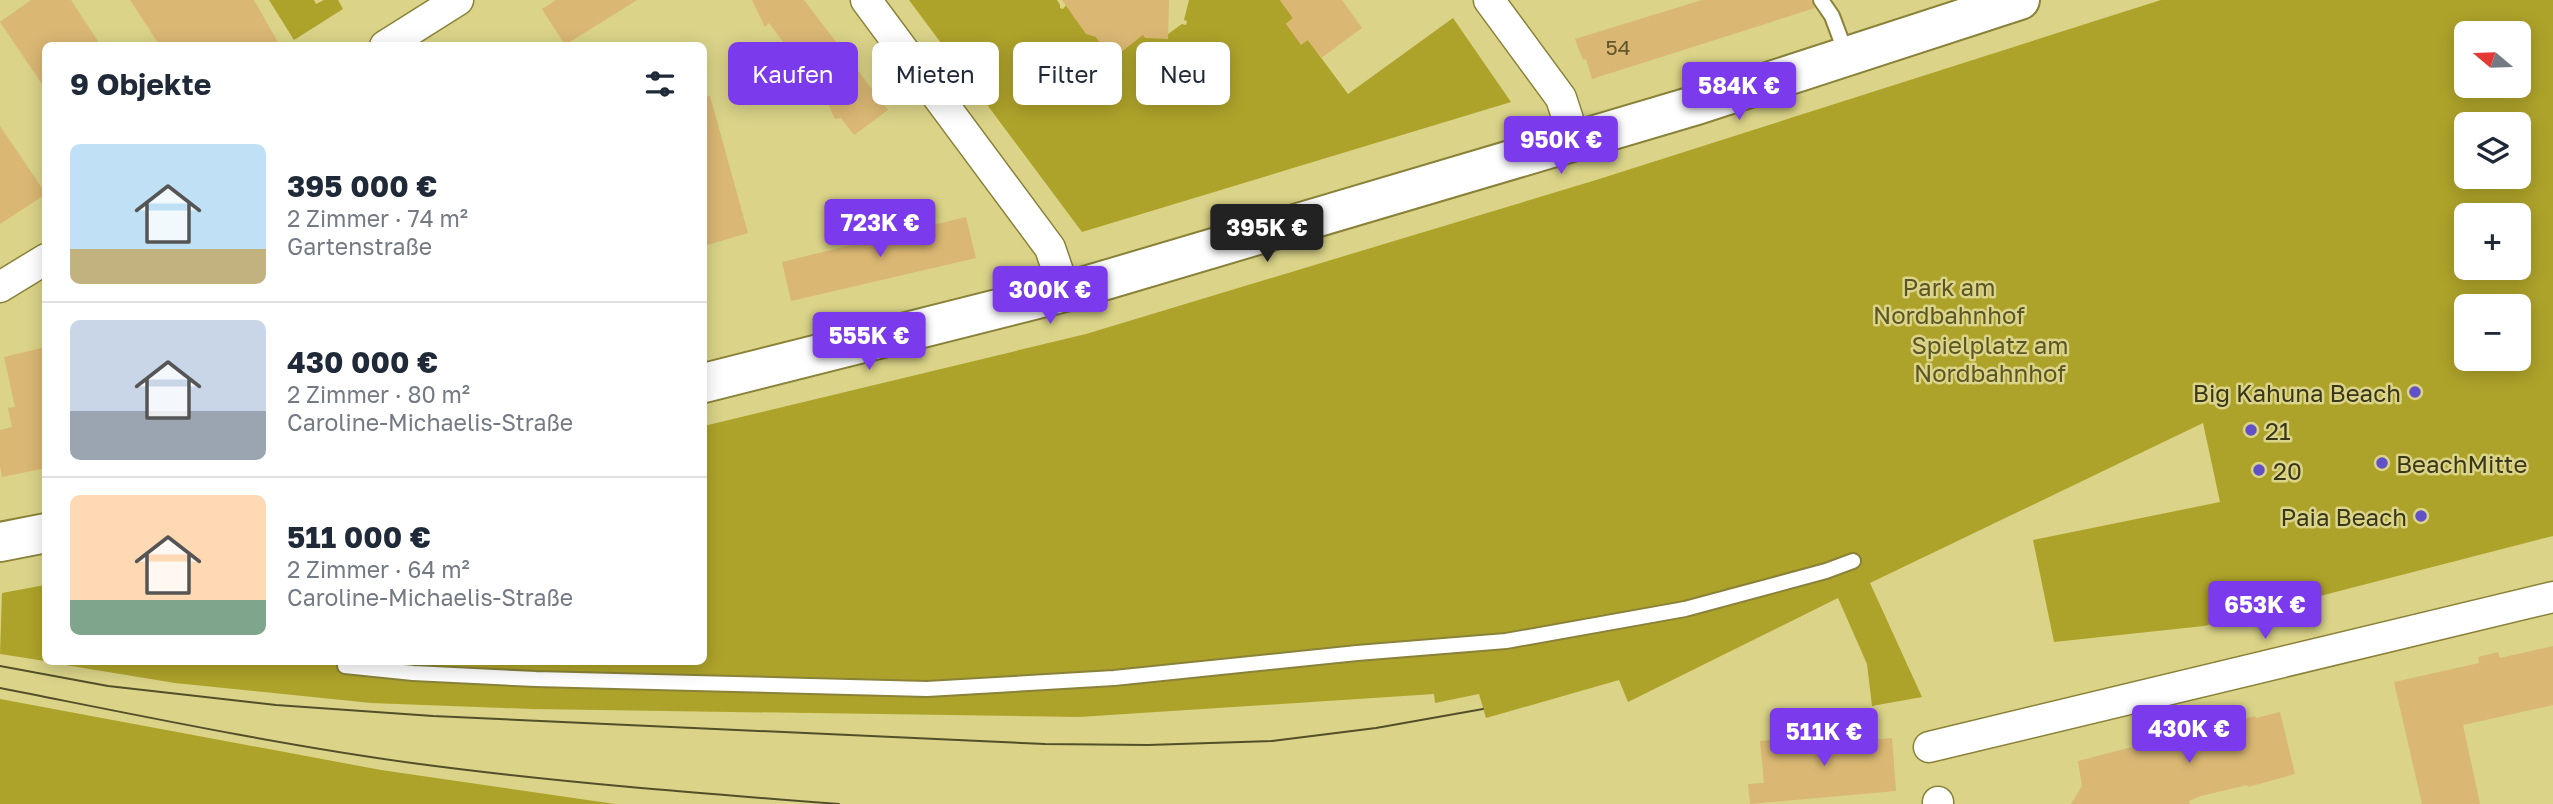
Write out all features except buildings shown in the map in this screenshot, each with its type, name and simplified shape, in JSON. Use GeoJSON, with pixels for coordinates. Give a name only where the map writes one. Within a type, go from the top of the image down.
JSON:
{"type":"FeatureCollection","features":[{"type":"Feature","properties":{"kind":"street"},"geometry":{"type":"LineString","coordinates":[[391,42],[458,0]]}},
{"type":"Feature","properties":{"kind":"street"},"geometry":{"type":"LineString","coordinates":[[866,0],[1050,248],[1065,292]]}},
{"type":"Feature","properties":{"kind":"street"},"geometry":{"type":"LineString","coordinates":[[1489,0],[1561,98],[1575,141]]}},
{"type":"Feature","properties":{"kind":"street"},"geometry":{"type":"LineString","coordinates":[[707,382],[1065,292],[1700,104],[2020,0]]}},
{"type":"Feature","properties":{"kind":"street"},"geometry":{"type":"LineString","coordinates":[[0,287],[42,261]]}},
{"type":"Feature","properties":{"kind":"street"},"geometry":{"type":"LineString","coordinates":[[0,542],[42,534]]}},
{"type":"Feature","properties":{"kind":"street"},"geometry":{"type":"LineString","coordinates":[[1929,747],[2553,597]]}},
{"type":"Feature","properties":{"kind":"lane"},"geometry":{"type":"LineString","coordinates":[[1821,0],[1832,16],[1847,56]]}},
{"type":"Feature","properties":{"kind":"lane"},"geometry":{"type":"LineString","coordinates":[[345,666],[522,679],[927,689],[1114,678],[1506,641],[1685,609],[1826,571],[1853,561]]}},
{"type":"Feature","properties":{"kind":"green space"},"geometry":{"type":"Polygon","coordinates":[[[269,0],[314,0],[316,4],[324,0],[338,0],[343,9],[294,40],[269,0]]]}},
{"type":"Feature","properties":{"kind":"green space"},"geometry":{"type":"Polygon","coordinates":[[[909,0],[1057,0],[1060,8],[1063,9],[1067,4],[1075,19],[1085,13],[1100,42],[1013,42],[1013,105],[1122,105],[1122,47],[1125,49],[1135,37],[1141,37],[1141,33],[1168,39],[1168,34],[1182,24],[1186,25],[1187,21],[1184,20],[1189,0],[1280,0],[1293,18],[1286,24],[1308,40],[1348,94],[1453,18],[1511,102],[1082,232],[987,105],[999,105],[999,42],[940,42],[909,0]]]}},
{"type":"Feature","properties":{"kind":"green space"},"geometry":{"type":"Polygon","coordinates":[[[2161,0],[2553,0],[2553,536],[2204,626],[2054,642],[2033,540],[2220,502],[2203,423],[1870,583],[1922,697],[1872,706],[1867,664],[1838,598],[1628,702],[1619,680],[1486,718],[1479,694],[1435,703],[1434,694],[1079,717],[532,709],[371,703],[175,683],[65,665],[707,665],[707,425],[1086,334],[1596,180],[2161,0]]]}},
{"type":"Feature","properties":{"kind":"green space"},"geometry":{"type":"Polygon","coordinates":[[[42,586],[42,661],[0,654],[2,593],[42,586]]]}},
{"type":"Feature","properties":{"kind":"green space"},"geometry":{"type":"Polygon","coordinates":[[[0,699],[381,770],[615,804],[0,804],[0,699]]]}},
{"type":"Feature","properties":{"kind":"tram line"},"geometry":{"type":"LineString","coordinates":[[0,666],[108,686],[276,705],[433,716],[1045,744],[1148,745],[1272,741],[1376,728],[1483,709]]}},
{"type":"Feature","properties":{"kind":"tram line"},"geometry":{"type":"LineString","coordinates":[[0,688],[257,738],[412,763],[571,781],[839,804]]}},
{"type":"Feature","properties":{"kind":"place","name":"Big Kahuna Beach"},"geometry":{"type":"Point","coordinates":[2415,392]}},
{"type":"Feature","properties":{"kind":"place","name":"21"},"geometry":{"type":"Point","coordinates":[2251,430]}},
{"type":"Feature","properties":{"kind":"place","name":"BeachMitte"},"geometry":{"type":"Point","coordinates":[2382,463]}},
{"type":"Feature","properties":{"kind":"place","name":"20"},"geometry":{"type":"Point","coordinates":[2259,470]}},
{"type":"Feature","properties":{"kind":"place","name":"Paia Beach"},"geometry":{"type":"Point","coordinates":[2421,516]}},
{"type":"Feature","properties":{"kind":"park label","name":"Park am Nordbahnhof"},"geometry":{"type":"Point","coordinates":[1949,300]}},
{"type":"Feature","properties":{"kind":"park label","name":"Spielplatz am Nordbahnhof"},"geometry":{"type":"Point","coordinates":[1990,358]}}]}
